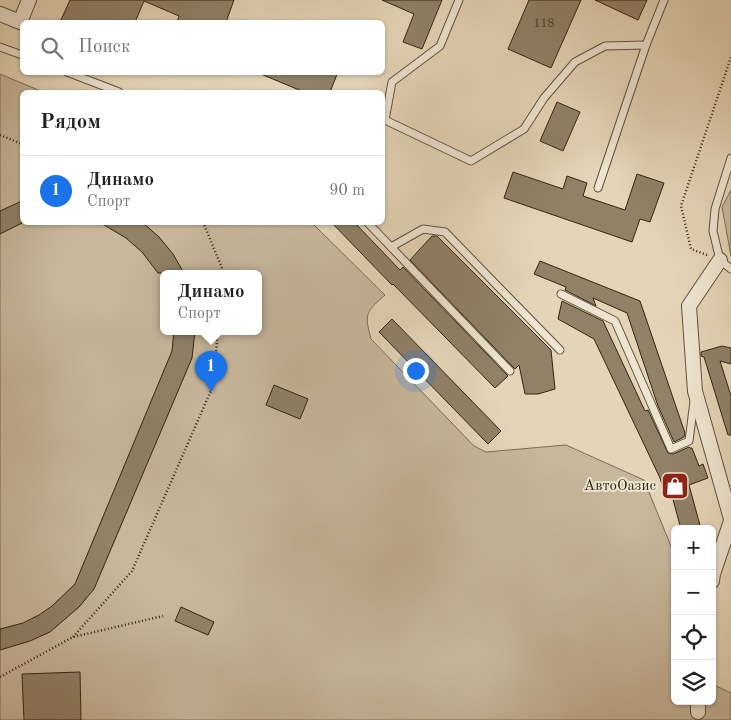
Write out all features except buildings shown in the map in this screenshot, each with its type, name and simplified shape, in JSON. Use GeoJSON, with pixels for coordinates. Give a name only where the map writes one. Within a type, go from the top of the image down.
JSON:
{"type":"FeatureCollection","features":[{"type":"Feature","properties":{"kind":"street"},"geometry":{"type":"LineString","coordinates":[[21,20],[29,0]]}},
{"type":"Feature","properties":{"kind":"street"},"geometry":{"type":"LineString","coordinates":[[1,16],[20,22]]}},
{"type":"Feature","properties":{"kind":"street"},"geometry":{"type":"LineString","coordinates":[[714,570],[731,520],[695,391],[689,306],[725,264]]}},
{"type":"Feature","properties":{"kind":"lane"},"geometry":{"type":"LineString","coordinates":[[385,115],[392,82],[440,46],[459,0]]}},
{"type":"Feature","properties":{"kind":"lane"},"geometry":{"type":"LineString","coordinates":[[598,188],[646,45],[664,0]]}},
{"type":"Feature","properties":{"kind":"lane"},"geometry":{"type":"LineString","coordinates":[[385,120],[471,161],[524,129],[544,98],[575,62],[605,46],[646,45]]}},
{"type":"Feature","properties":{"kind":"lane"},"geometry":{"type":"LineString","coordinates":[[0,46],[20,54]]}},
{"type":"Feature","properties":{"kind":"lane"},"geometry":{"type":"LineString","coordinates":[[75,75],[114,90]]}},
{"type":"Feature","properties":{"kind":"lane"},"geometry":{"type":"LineString","coordinates":[[725,264],[713,231],[714,209],[731,158]]}},
{"type":"Feature","properties":{"kind":"lane"},"geometry":{"type":"LineString","coordinates":[[370,225],[510,372]]}},
{"type":"Feature","properties":{"kind":"lane"},"geometry":{"type":"LineString","coordinates":[[391,247],[423,228],[446,232],[560,350]]}},
{"type":"Feature","properties":{"kind":"lane"},"geometry":{"type":"LineString","coordinates":[[561,294],[616,321],[671,449],[689,441],[695,391]]}},
{"type":"Feature","properties":{"kind":"path"},"geometry":{"type":"LineString","coordinates":[[725,264],[691,249],[681,206],[731,57]]}},
{"type":"Feature","properties":{"kind":"path"},"geometry":{"type":"LineString","coordinates":[[0,135],[20,143]]}},
{"type":"Feature","properties":{"kind":"path"},"geometry":{"type":"LineString","coordinates":[[204,225],[223,270]]}},
{"type":"Feature","properties":{"kind":"path"},"geometry":{"type":"LineString","coordinates":[[73,637],[132,572],[213,386],[218,335]]}},
{"type":"Feature","properties":{"kind":"path"},"geometry":{"type":"LineString","coordinates":[[0,677],[73,637],[162,616]]}},
{"type":"Feature","properties":{"kind":"shaded area"},"geometry":{"type":"Polygon","coordinates":[[[0,74],[38,90],[20,90],[20,225],[314,225],[385,295],[374,305],[368,314],[371,339],[474,446],[486,452],[566,445],[644,480],[671,546],[671,705],[716,705],[716,686],[731,693],[731,720],[0,720],[0,74]]]}},
{"type":"Feature","properties":{"kind":"shaded area"},"geometry":{"type":"Polygon","coordinates":[[[731,190],[731,256],[722,207],[731,190]]]}},
{"type":"Feature","properties":{"kind":"place","name":"Динамо"},"geometry":{"type":"Point","coordinates":[211,392]}},
{"type":"Feature","properties":{"kind":"place","name":"АвтоОазис"},"geometry":{"type":"Point","coordinates":[675,486]}}]}
